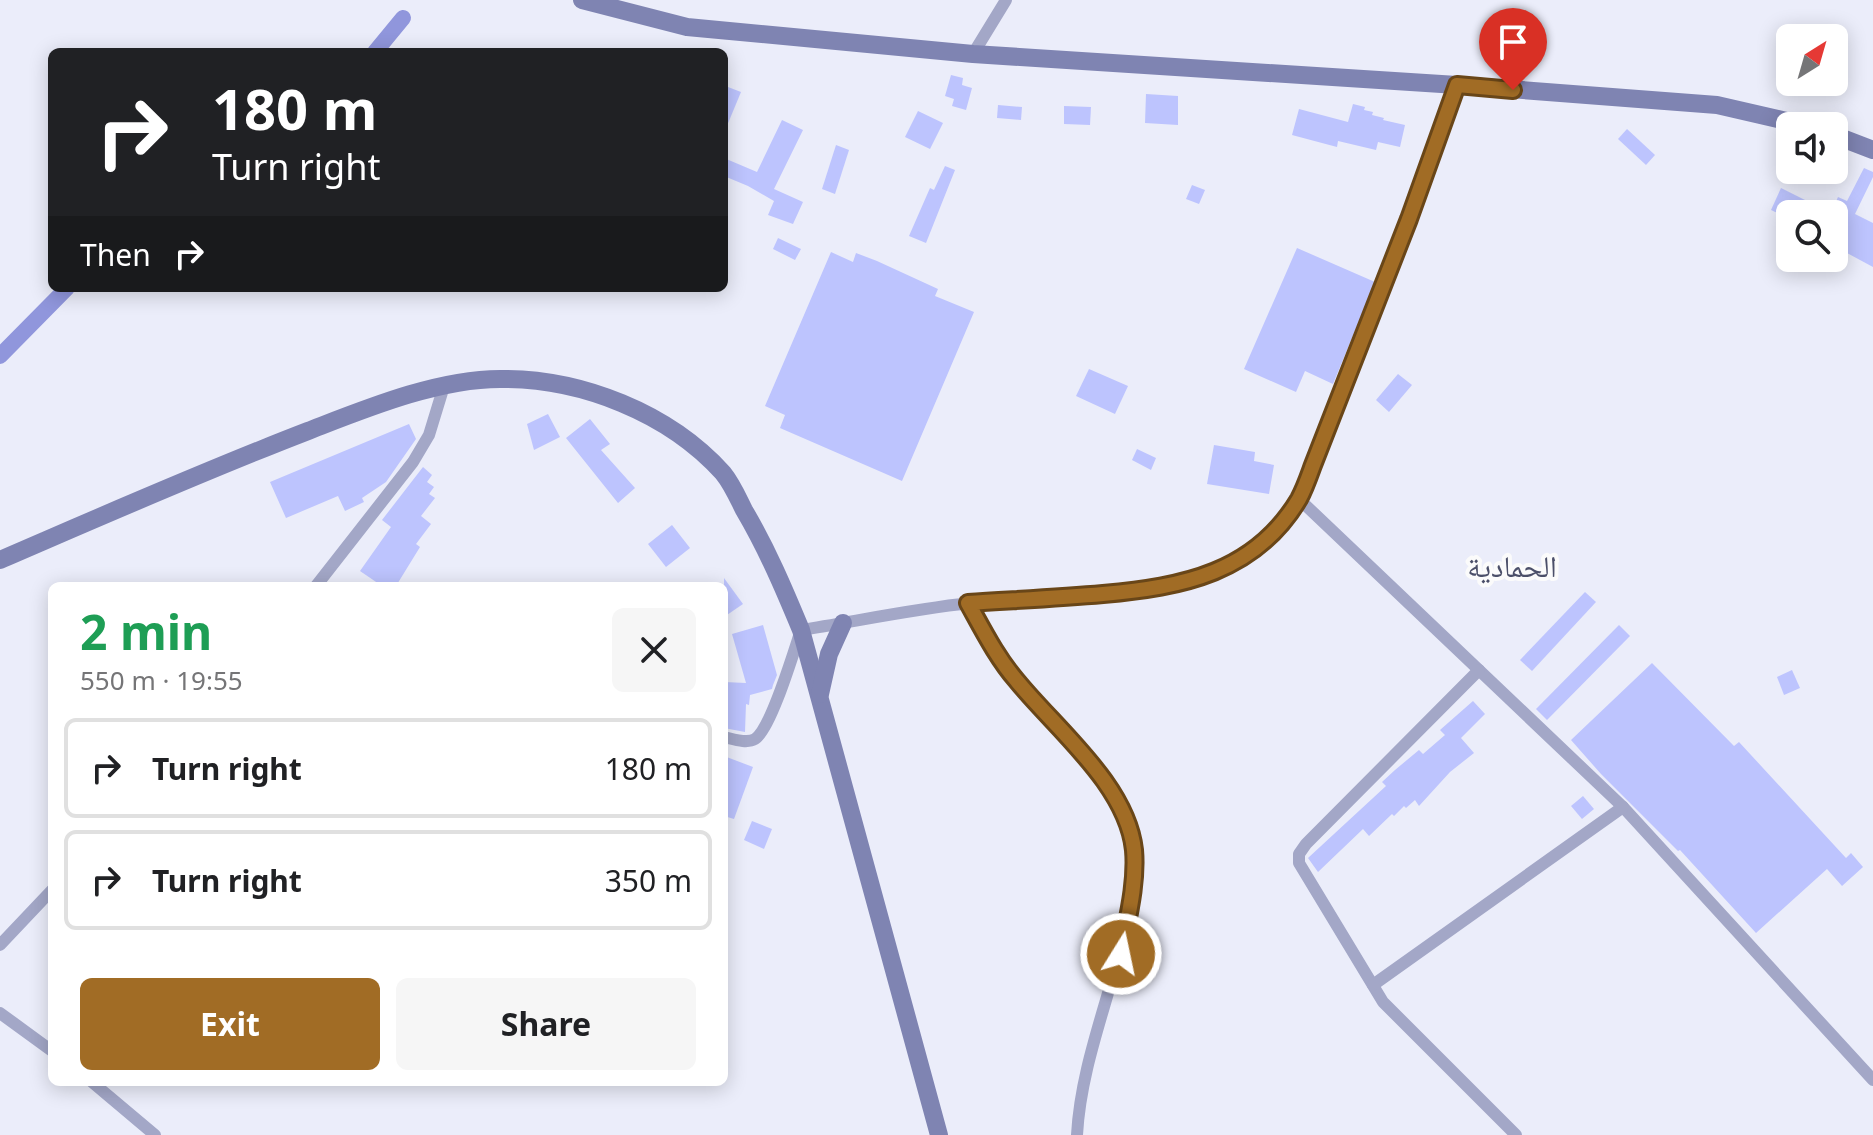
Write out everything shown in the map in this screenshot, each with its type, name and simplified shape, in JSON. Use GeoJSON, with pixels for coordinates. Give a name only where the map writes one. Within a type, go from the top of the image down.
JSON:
{"type":"FeatureCollection","features":[{"type":"Feature","properties":{"kind":"main road"},"geometry":{"type":"LineString","coordinates":[[582,0],[687,27],[973,54],[1717,105],[1776,119]]}},
{"type":"Feature","properties":{"kind":"main road"},"geometry":{"type":"LineString","coordinates":[[1848,140],[1873,150]]}},
{"type":"Feature","properties":{"kind":"main road"},"geometry":{"type":"LineString","coordinates":[[0,560],[294,436],[361,411],[444,386],[498,378],[531,380],[570,387],[611,400],[655,420],[695,446],[725,476],[775,565],[801,630],[939,1135]]}},
{"type":"Feature","properties":{"kind":"main road"},"geometry":{"type":"LineString","coordinates":[[819,700],[829,654],[843,623]]}},
{"type":"Feature","properties":{"kind":"street"},"geometry":{"type":"LineString","coordinates":[[973,54],[1006,0]]}},
{"type":"Feature","properties":{"kind":"street"},"geometry":{"type":"LineString","coordinates":[[728,738],[747,741],[755,739],[762,731],[781,690],[801,630],[968,603],[1142,590],[1181,584],[1212,574],[1242,558],[1270,535],[1299,499],[1409,219],[1457,85]]}},
{"type":"Feature","properties":{"kind":"street"},"geometry":{"type":"LineString","coordinates":[[319,582],[413,462],[429,435],[444,386]]}},
{"type":"Feature","properties":{"kind":"street"},"geometry":{"type":"LineString","coordinates":[[1299,499],[1623,807],[1873,1080]]}},
{"type":"Feature","properties":{"kind":"street"},"geometry":{"type":"LineString","coordinates":[[968,603],[1015,679],[1085,757],[1111,792],[1128,825],[1134,851],[1132,891],[1121,954],[1096,1034],[1078,1110],[1077,1135]]}},
{"type":"Feature","properties":{"kind":"street"},"geometry":{"type":"LineString","coordinates":[[1479,670],[1299,854],[1299,863],[1390,1009],[1516,1135]]}},
{"type":"Feature","properties":{"kind":"street"},"geometry":{"type":"LineString","coordinates":[[1373,985],[1623,807]]}},
{"type":"Feature","properties":{"kind":"street"},"geometry":{"type":"LineString","coordinates":[[0,945],[48,894]]}},
{"type":"Feature","properties":{"kind":"street"},"geometry":{"type":"LineString","coordinates":[[0,1013],[48,1048]]}},
{"type":"Feature","properties":{"kind":"street"},"geometry":{"type":"LineString","coordinates":[[97,1086],[155,1135]]}},
{"type":"Feature","properties":{"kind":"building"},"geometry":{"type":"Polygon","coordinates":[[[951,75],[963,78],[962,85],[972,88],[966,110],[952,106],[954,99],[945,96],[951,75]]]}},
{"type":"Feature","properties":{"kind":"building"},"geometry":{"type":"Polygon","coordinates":[[[728,87],[741,92],[728,123],[728,87]]]}},
{"type":"Feature","properties":{"kind":"building"},"geometry":{"type":"Polygon","coordinates":[[[1146,94],[1178,96],[1178,125],[1145,123],[1146,94]]]}},
{"type":"Feature","properties":{"kind":"building"},"geometry":{"type":"Polygon","coordinates":[[[1353,104],[1365,107],[1364,110],[1373,112],[1372,115],[1383,120],[1405,125],[1400,147],[1378,142],[1376,150],[1338,141],[1337,147],[1292,135],[1299,109],[1348,122],[1353,104]]]}},
{"type":"Feature","properties":{"kind":"building"},"geometry":{"type":"Polygon","coordinates":[[[998,105],[1022,107],[1021,120],[997,118],[998,105]]]}},
{"type":"Feature","properties":{"kind":"building"},"geometry":{"type":"Polygon","coordinates":[[[1064,106],[1091,107],[1090,125],[1064,124],[1064,106]]]}},
{"type":"Feature","properties":{"kind":"building"},"geometry":{"type":"Polygon","coordinates":[[[918,111],[943,123],[930,149],[905,137],[918,111]]]}},
{"type":"Feature","properties":{"kind":"building"},"geometry":{"type":"Polygon","coordinates":[[[782,120],[803,130],[774,189],[803,202],[793,224],[768,215],[774,201],[728,178],[728,160],[757,172],[782,120]]]}},
{"type":"Feature","properties":{"kind":"building"},"geometry":{"type":"Polygon","coordinates":[[[1627,129],[1655,155],[1646,165],[1618,139],[1627,129]]]}},
{"type":"Feature","properties":{"kind":"building"},"geometry":{"type":"Polygon","coordinates":[[[836,145],[849,150],[835,194],[822,189],[836,145]]]}},
{"type":"Feature","properties":{"kind":"building"},"geometry":{"type":"Polygon","coordinates":[[[945,166],[955,170],[926,243],[909,236],[930,188],[934,190],[945,166]]]}},
{"type":"Feature","properties":{"kind":"building"},"geometry":{"type":"Polygon","coordinates":[[[1864,168],[1873,172],[1855,214],[1873,223],[1873,267],[1848,254],[1848,200],[1864,168]]]}},
{"type":"Feature","properties":{"kind":"building"},"geometry":{"type":"Polygon","coordinates":[[[1192,185],[1205,190],[1199,204],[1186,199],[1192,185]]]}},
{"type":"Feature","properties":{"kind":"building"},"geometry":{"type":"Polygon","coordinates":[[[1781,188],[1805,200],[1776,200],[1776,212],[1771,210],[1781,188]]]}},
{"type":"Feature","properties":{"kind":"building"},"geometry":{"type":"Polygon","coordinates":[[[778,238],[801,249],[795,260],[773,249],[778,238]]]}},
{"type":"Feature","properties":{"kind":"building"},"geometry":{"type":"Polygon","coordinates":[[[1297,248],[1375,282],[1333,384],[1305,371],[1296,392],[1244,369],[1297,248]]]}},
{"type":"Feature","properties":{"kind":"building"},"geometry":{"type":"Polygon","coordinates":[[[831,252],[853,262],[856,253],[877,261],[938,289],[935,296],[974,312],[902,481],[780,428],[785,415],[765,406],[831,252]]]}},
{"type":"Feature","properties":{"kind":"building"},"geometry":{"type":"Polygon","coordinates":[[[1089,369],[1128,386],[1115,414],[1076,396],[1089,369]]]}},
{"type":"Feature","properties":{"kind":"building"},"geometry":{"type":"Polygon","coordinates":[[[1398,374],[1412,385],[1389,412],[1376,400],[1398,374]]]}},
{"type":"Feature","properties":{"kind":"building"},"geometry":{"type":"Polygon","coordinates":[[[548,414],[560,437],[534,450],[527,424],[548,414]]]}},
{"type":"Feature","properties":{"kind":"building"},"geometry":{"type":"Polygon","coordinates":[[[590,419],[610,444],[601,450],[635,488],[618,503],[566,438],[590,419]]]}},
{"type":"Feature","properties":{"kind":"building"},"geometry":{"type":"Polygon","coordinates":[[[409,424],[416,439],[386,482],[362,498],[364,502],[345,511],[338,496],[286,518],[270,482],[409,424]]]}},
{"type":"Feature","properties":{"kind":"building"},"geometry":{"type":"Polygon","coordinates":[[[1214,445],[1255,452],[1254,461],[1274,465],[1269,494],[1207,484],[1214,445]]]}},
{"type":"Feature","properties":{"kind":"building"},"geometry":{"type":"Polygon","coordinates":[[[1137,449],[1156,458],[1151,470],[1132,460],[1137,449]]]}},
{"type":"Feature","properties":{"kind":"building"},"geometry":{"type":"Polygon","coordinates":[[[423,467],[432,475],[427,482],[434,487],[429,494],[435,498],[421,516],[431,524],[416,544],[420,547],[398,582],[376,582],[360,571],[391,527],[382,520],[423,467]]]}},
{"type":"Feature","properties":{"kind":"building"},"geometry":{"type":"Polygon","coordinates":[[[672,525],[690,548],[666,567],[648,544],[672,525]]]}},
{"type":"Feature","properties":{"kind":"building"},"geometry":{"type":"Polygon","coordinates":[[[728,583],[743,604],[728,614],[728,583]]]}},
{"type":"Feature","properties":{"kind":"building"},"geometry":{"type":"Polygon","coordinates":[[[1585,592],[1596,602],[1532,671],[1520,660],[1585,592]]]}},
{"type":"Feature","properties":{"kind":"building"},"geometry":{"type":"Polygon","coordinates":[[[763,625],[777,675],[772,689],[750,695],[749,705],[746,704],[745,732],[728,729],[728,682],[746,683],[732,634],[763,625]]]}},
{"type":"Feature","properties":{"kind":"building"},"geometry":{"type":"Polygon","coordinates":[[[1619,625],[1630,636],[1547,720],[1536,709],[1619,625]]]}},
{"type":"Feature","properties":{"kind":"building"},"geometry":{"type":"Polygon","coordinates":[[[1652,663],[1734,746],[1739,742],[1846,858],[1851,853],[1863,867],[1842,886],[1827,869],[1756,933],[1680,850],[1601,774],[1571,740],[1652,663]]]}},
{"type":"Feature","properties":{"kind":"building"},"geometry":{"type":"Polygon","coordinates":[[[1792,670],[1800,688],[1784,695],[1777,677],[1792,670]]]}},
{"type":"Feature","properties":{"kind":"building"},"geometry":{"type":"Polygon","coordinates":[[[1473,701],[1485,714],[1461,738],[1474,753],[1450,772],[1419,806],[1415,800],[1406,808],[1404,806],[1369,836],[1363,829],[1318,872],[1308,858],[1386,786],[1382,782],[1395,770],[1419,750],[1423,754],[1445,735],[1440,730],[1473,701]]]}},
{"type":"Feature","properties":{"kind":"building"},"geometry":{"type":"Polygon","coordinates":[[[728,758],[753,767],[734,819],[728,817],[728,758]]]}},
{"type":"Feature","properties":{"kind":"building"},"geometry":{"type":"Polygon","coordinates":[[[1583,796],[1594,809],[1582,819],[1571,806],[1583,796]]]}},
{"type":"Feature","properties":{"kind":"building"},"geometry":{"type":"Polygon","coordinates":[[[752,821],[772,829],[764,849],[744,840],[752,821]]]}},
{"type":"Feature","properties":{"kind":"waterway"},"geometry":{"type":"LineString","coordinates":[[378,48],[403,18]]}},
{"type":"Feature","properties":{"kind":"waterway"},"geometry":{"type":"LineString","coordinates":[[0,356],[63,292]]}},
{"type":"Feature","properties":{"kind":"district","name":"الحمادية"},"geometry":{"type":"Point","coordinates":[1512,567]}},
{"type":"Feature","properties":{"kind":"route"},"geometry":{"type":"LineString","coordinates":[[1121,954],[1132,891],[1134,851],[1128,825],[1111,792],[1085,757],[1015,679],[968,603],[1142,590],[1181,584],[1212,574],[1242,558],[1270,535],[1299,499],[1409,219],[1457,85],[1513,90]]}}]}
